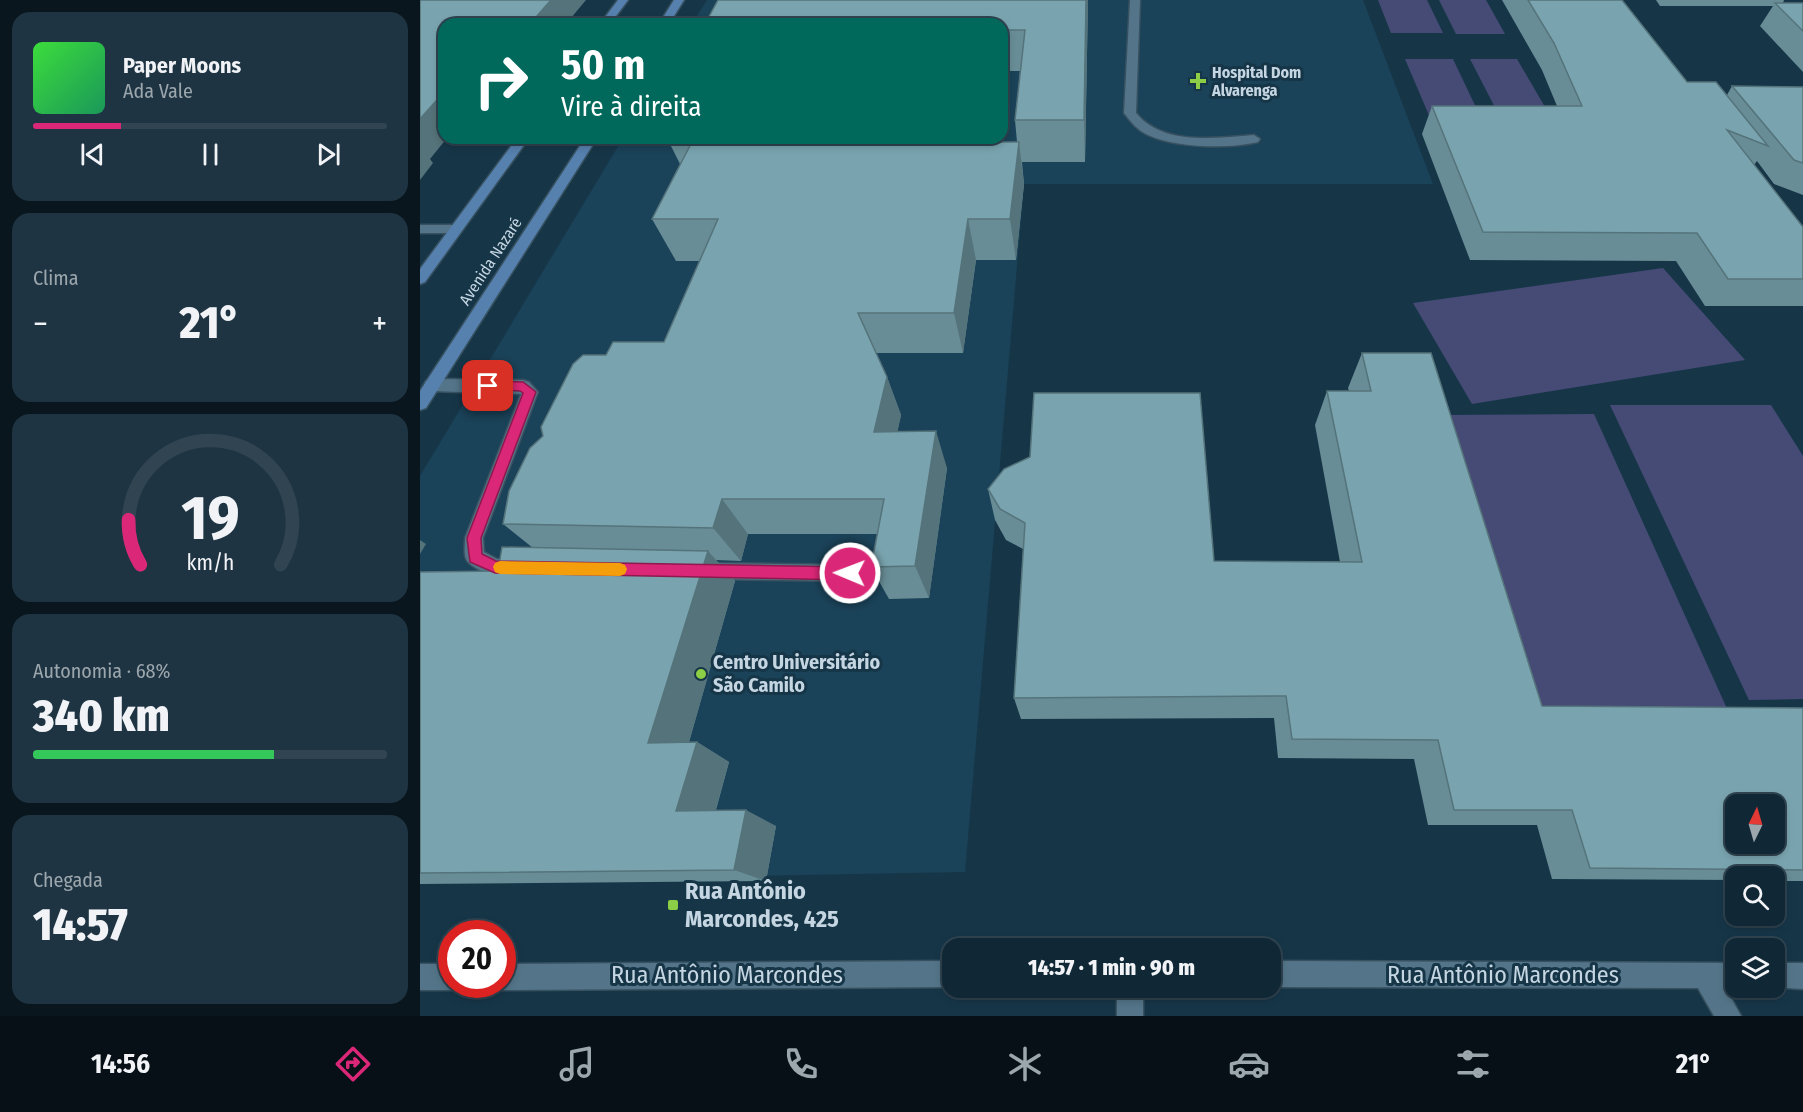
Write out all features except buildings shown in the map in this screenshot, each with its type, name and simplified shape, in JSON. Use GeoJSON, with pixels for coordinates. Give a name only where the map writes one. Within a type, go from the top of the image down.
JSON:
{"type":"FeatureCollection","features":[{"type":"Feature","properties":{"kind":"main road"},"geometry":{"type":"LineString","coordinates":[[610,18],[623,0]]}},
{"type":"Feature","properties":{"kind":"main road"},"geometry":{"type":"LineString","coordinates":[[668,18],[679,0]]}},
{"type":"Feature","properties":{"kind":"main road"},"geometry":{"type":"LineString","coordinates":[[420,279],[519,144]]}},
{"type":"Feature","properties":{"kind":"main road","name":"Avenida Nazaré"},"geometry":{"type":"LineString","coordinates":[[420,404],[587,144]]}},
{"type":"Feature","properties":{"kind":"street"},"geometry":{"type":"LineString","coordinates":[[1135,0],[1130,103],[1130,113],[1135,123],[1148,131],[1183,140],[1254,139]]}},
{"type":"Feature","properties":{"kind":"street"},"geometry":{"type":"LineString","coordinates":[[420,229],[456,229]]}},
{"type":"Feature","properties":{"kind":"street"},"geometry":{"type":"LineString","coordinates":[[432,385],[523,386],[530,392],[474,538],[475,557],[495,567],[542,568]]}},
{"type":"Feature","properties":{"kind":"street"},"geometry":{"type":"LineString","coordinates":[[684,570],[850,573]]}},
{"type":"Feature","properties":{"kind":"street","name":"Rua Antônio Marcondes"},"geometry":{"type":"LineString","coordinates":[[516,977],[942,974]]}},
{"type":"Feature","properties":{"kind":"street","name":"Rua Antônio Marcondes"},"geometry":{"type":"LineString","coordinates":[[1281,975],[1725,976]]}},
{"type":"Feature","properties":{"kind":"street"},"geometry":{"type":"LineString","coordinates":[[1705,976],[1728,1016]]}},
{"type":"Feature","properties":{"kind":"street"},"geometry":{"type":"LineString","coordinates":[[1785,976],[1803,976]]}},
{"type":"Feature","properties":{"kind":"street"},"geometry":{"type":"LineString","coordinates":[[420,977],[438,977]]}},
{"type":"Feature","properties":{"kind":"street"},"geometry":{"type":"LineString","coordinates":[[1130,998],[1130,1016]]}},
{"type":"Feature","properties":{"kind":"shaded area","name":"Centro Universitário São Camilo"},"geometry":{"type":"Polygon","coordinates":[[[707,0],[1363,0],[1433,184],[1024,184],[965,872],[420,882],[420,476],[619,144],[1008,144],[1008,18],[696,18],[707,0]]]}},
{"type":"Feature","properties":{"kind":"shaded area"},"geometry":{"type":"Polygon","coordinates":[[[1378,0],[1427,0],[1443,33],[1391,33],[1378,0]]]}},
{"type":"Feature","properties":{"kind":"shaded area"},"geometry":{"type":"Polygon","coordinates":[[[1439,0],[1486,0],[1505,34],[1456,34],[1439,0]]]}},
{"type":"Feature","properties":{"kind":"shaded area"},"geometry":{"type":"Polygon","coordinates":[[[1405,59],[1453,59],[1482,120],[1431,120],[1405,59]]]}},
{"type":"Feature","properties":{"kind":"shaded area"},"geometry":{"type":"Polygon","coordinates":[[[1470,59],[1517,59],[1552,119],[1501,119],[1470,59]]]}},
{"type":"Feature","properties":{"kind":"shaded area"},"geometry":{"type":"Polygon","coordinates":[[[1663,268],[1745,360],[1472,404],[1413,303],[1663,268]]]}},
{"type":"Feature","properties":{"kind":"shaded area"},"geometry":{"type":"Polygon","coordinates":[[[1610,405],[1771,405],[1803,456],[1803,699],[1749,700],[1610,405]]]}},
{"type":"Feature","properties":{"kind":"shaded area"},"geometry":{"type":"Polygon","coordinates":[[[1594,414],[1729,713],[1532,715],[1440,415],[1594,414]]]}},
{"type":"Feature","properties":{"kind":"slow traffic"},"geometry":{"type":"LineString","coordinates":[[500,567],[620,569]]}},
{"type":"Feature","properties":{"kind":"place","name":"Hospital Dom Alvarenga"},"geometry":{"type":"Point","coordinates":[1198,81]}},
{"type":"Feature","properties":{"kind":"place","name":"Centro Universitário São Camilo"},"geometry":{"type":"Point","coordinates":[701,674]}},
{"type":"Feature","properties":{"kind":"place","name":"Rua Antônio Marcondes, 425"},"geometry":{"type":"Point","coordinates":[673,905]}},
{"type":"Feature","properties":{"kind":"route"},"geometry":{"type":"LineString","coordinates":[[488,386],[523,386],[530,392],[474,538],[475,557],[495,567],[850,573]]}}]}
